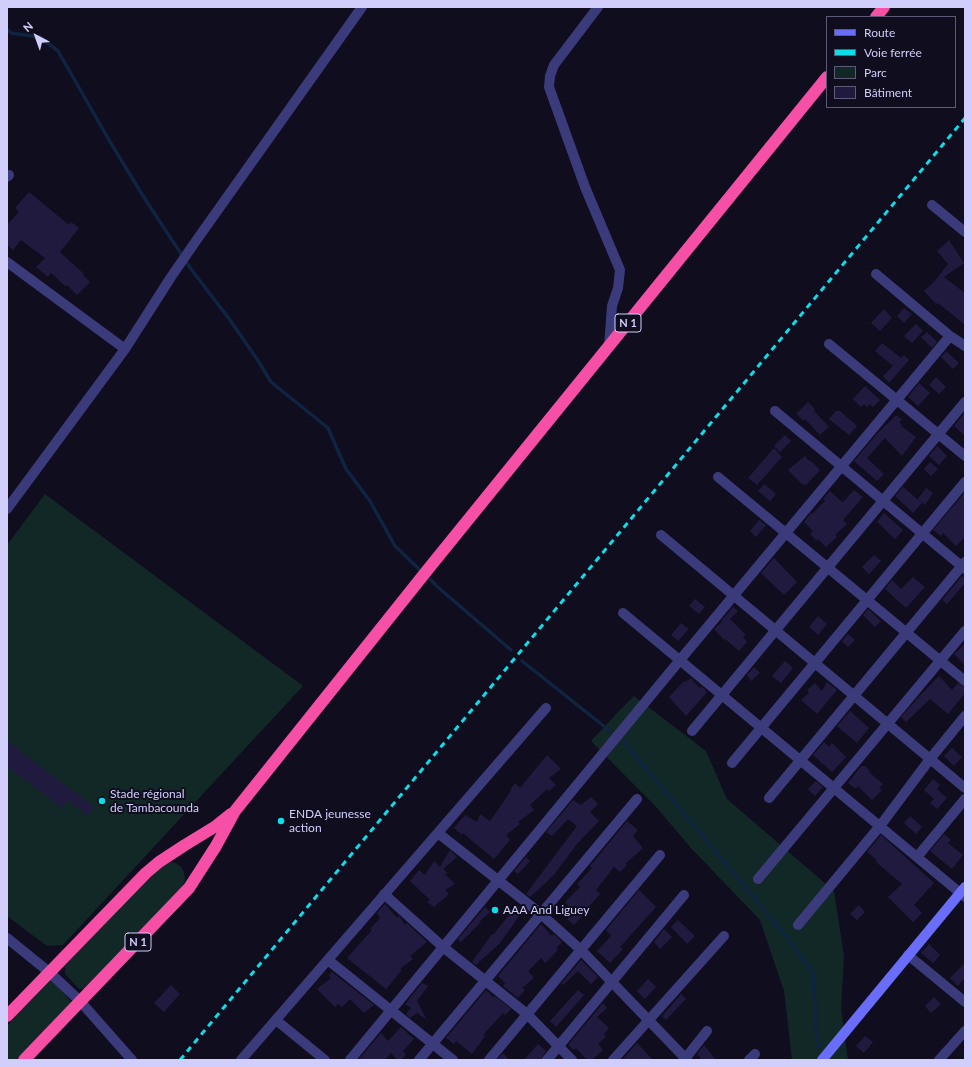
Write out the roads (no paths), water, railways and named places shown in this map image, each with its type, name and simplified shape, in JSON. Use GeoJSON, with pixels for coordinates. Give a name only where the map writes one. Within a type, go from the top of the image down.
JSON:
{"type":"FeatureCollection","features":[{"type":"Feature","properties":{"kind":"highway"},"geometry":{"type":"LineString","coordinates":[[877,16],[884,7]]}},
{"type":"Feature","properties":{"kind":"highway","name":"N 1"},"geometry":{"type":"LineString","coordinates":[[24,1060],[189,888],[216,846],[235,811],[429,568],[826,79]]}},
{"type":"Feature","properties":{"kind":"highway","name":"N 1"},"geometry":{"type":"LineString","coordinates":[[7,1016],[154,866],[216,826],[235,811]]}},
{"type":"Feature","properties":{"kind":"street"},"geometry":{"type":"LineString","coordinates":[[7,509],[125,350],[171,277],[362,7]]}},
{"type":"Feature","properties":{"kind":"street"},"geometry":{"type":"LineString","coordinates":[[598,7],[554,65],[550,76],[549,87],[585,187],[620,270],[618,288],[612,306],[609,346]]}},
{"type":"Feature","properties":{"kind":"street"},"geometry":{"type":"LineString","coordinates":[[932,204],[965,232]]}},
{"type":"Feature","properties":{"kind":"street"},"geometry":{"type":"LineString","coordinates":[[7,262],[125,350]]}},
{"type":"Feature","properties":{"kind":"street"},"geometry":{"type":"LineString","coordinates":[[876,274],[950,336],[965,346]]}},
{"type":"Feature","properties":{"kind":"street"},"geometry":{"type":"LineString","coordinates":[[350,1060],[950,336]]}},
{"type":"Feature","properties":{"kind":"street"},"geometry":{"type":"LineString","coordinates":[[829,344],[965,456]]}},
{"type":"Feature","properties":{"kind":"street"},"geometry":{"type":"LineString","coordinates":[[692,731],[965,402]]}},
{"type":"Feature","properties":{"kind":"street"},"geometry":{"type":"LineString","coordinates":[[769,798],[906,633],[964,566],[922,534],[775,411]]}},
{"type":"Feature","properties":{"kind":"street"},"geometry":{"type":"LineString","coordinates":[[718,477],[965,681]]}},
{"type":"Feature","properties":{"kind":"street"},"geometry":{"type":"LineString","coordinates":[[732,763],[965,482]]}},
{"type":"Feature","properties":{"kind":"street"},"geometry":{"type":"LineString","coordinates":[[660,535],[965,788]]}},
{"type":"Feature","properties":{"kind":"street"},"geometry":{"type":"LineString","coordinates":[[623,613],[917,857],[963,892],[908,955],[822,1060]]}},
{"type":"Feature","properties":{"kind":"street"},"geometry":{"type":"LineString","coordinates":[[758,879],[965,631]]}},
{"type":"Feature","properties":{"kind":"street"},"geometry":{"type":"LineString","coordinates":[[241,1060],[546,708]]}},
{"type":"Feature","properties":{"kind":"street"},"geometry":{"type":"LineString","coordinates":[[798,925],[880,826],[930,759],[965,716]]}},
{"type":"Feature","properties":{"kind":"street"},"geometry":{"type":"LineString","coordinates":[[419,1060],[637,799]]}},
{"type":"Feature","properties":{"kind":"street"},"geometry":{"type":"LineString","coordinates":[[917,857],[965,799]]}},
{"type":"Feature","properties":{"kind":"street"},"geometry":{"type":"LineString","coordinates":[[438,832],[541,914],[581,950],[685,1059],[707,1031]]}},
{"type":"Feature","properties":{"kind":"street"},"geometry":{"type":"LineString","coordinates":[[489,1060],[660,855]]}},
{"type":"Feature","properties":{"kind":"street"},"geometry":{"type":"LineString","coordinates":[[384,894],[443,947],[527,1014],[572,1060]]}},
{"type":"Feature","properties":{"kind":"street"},"geometry":{"type":"LineString","coordinates":[[547,1060],[684,895]]}},
{"type":"Feature","properties":{"kind":"street"},"geometry":{"type":"LineString","coordinates":[[613,1060],[724,936]]}},
{"type":"Feature","properties":{"kind":"street"},"geometry":{"type":"LineString","coordinates":[[7,938],[49,972],[80,1001],[132,1060]]}},
{"type":"Feature","properties":{"kind":"street"},"geometry":{"type":"LineString","coordinates":[[908,955],[965,1002]]}},
{"type":"Feature","properties":{"kind":"street"},"geometry":{"type":"LineString","coordinates":[[328,960],[453,1060]]}},
{"type":"Feature","properties":{"kind":"street"},"geometry":{"type":"LineString","coordinates":[[276,1020],[325,1060]]}},
{"type":"Feature","properties":{"kind":"street"},"geometry":{"type":"LineString","coordinates":[[939,1060],[965,1031]]}},
{"type":"Feature","properties":{"kind":"waterway"},"geometry":{"type":"LineString","coordinates":[[7,29],[11,33],[40,37],[58,51],[143,196],[191,269],[230,320],[271,382],[328,428],[346,469],[370,501],[395,546],[440,589],[511,650]]}},
{"type":"Feature","properties":{"kind":"waterway"},"geometry":{"type":"LineString","coordinates":[[522,661],[610,731]]}},
{"type":"Feature","properties":{"kind":"waterway"},"geometry":{"type":"LineString","coordinates":[[624,742],[786,936],[813,973],[816,1029],[820,1048]]}},
{"type":"Feature","properties":{"kind":"railway"},"geometry":{"type":"LineString","coordinates":[[180,1060],[965,118]]}},
{"type":"Feature","properties":{"kind":"place","name":"Stade régional de Tambacounda"},"geometry":{"type":"Point","coordinates":[102,801]}},
{"type":"Feature","properties":{"kind":"place","name":"ENDA jeunesse action"},"geometry":{"type":"Point","coordinates":[281,821]}},
{"type":"Feature","properties":{"kind":"place","name":"AAA And Liguey"},"geometry":{"type":"Point","coordinates":[495,910]}}]}
